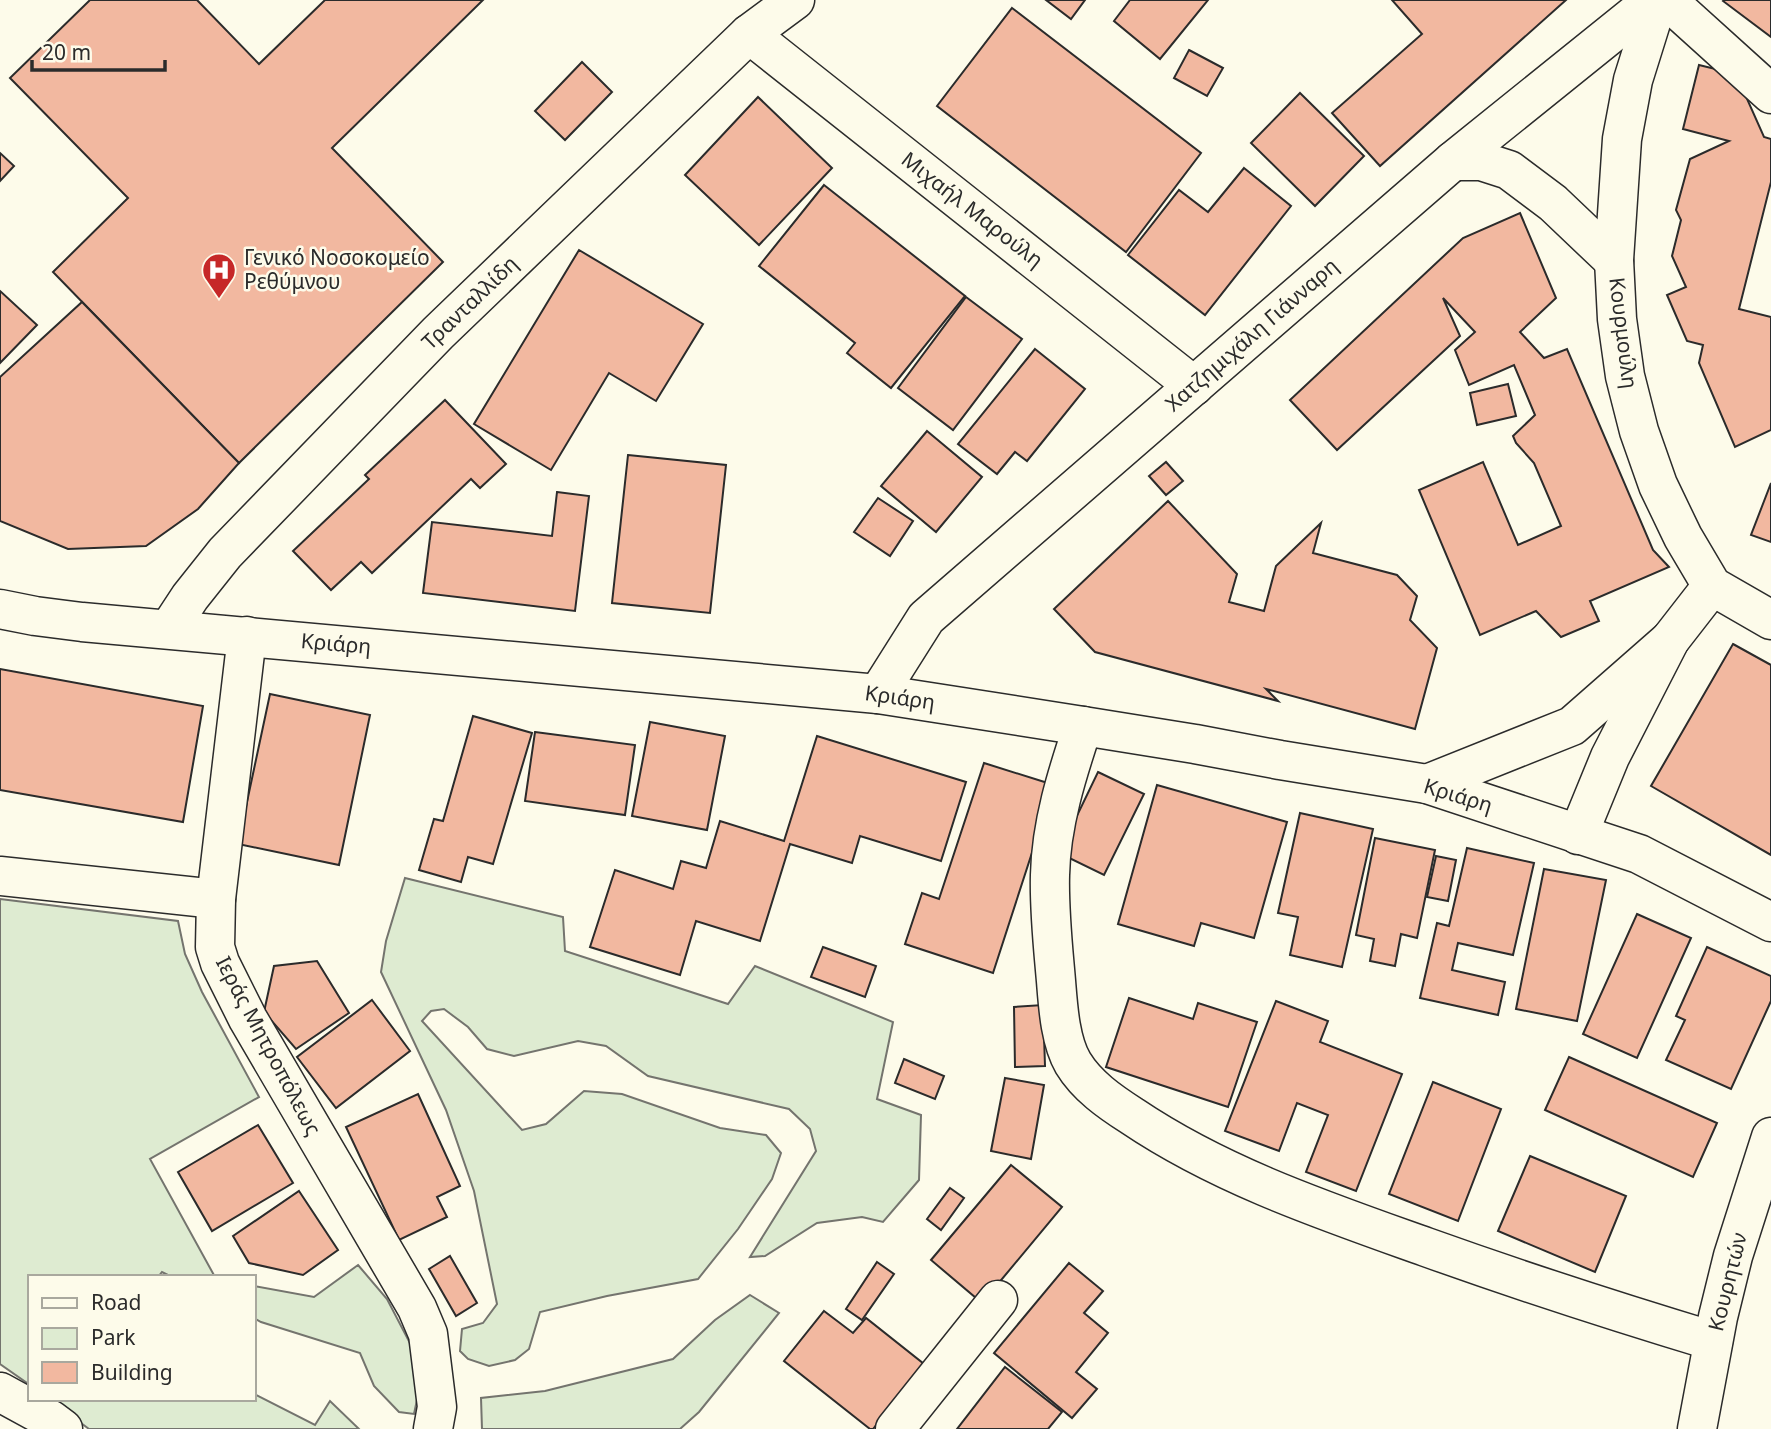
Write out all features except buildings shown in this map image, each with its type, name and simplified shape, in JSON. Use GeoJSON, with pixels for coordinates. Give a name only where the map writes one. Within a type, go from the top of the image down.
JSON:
{"type":"FeatureCollection","features":[{"type":"Feature","properties":{"kind":"street","name":"Τρανταλλίδη"},"geometry":{"type":"LineString","coordinates":[[169,629],[225,553],[438,332],[749,34],[795,0]]}},
{"type":"Feature","properties":{"kind":"street","name":"Χατζημιχάλη Γιάνναρη"},"geometry":{"type":"LineString","coordinates":[[878,694],[926,618],[1452,161],[1653,0]]}},
{"type":"Feature","properties":{"kind":"street","name":"Κουρμούλη"},"geometry":{"type":"LineString","coordinates":[[1658,0],[1633,80],[1622,139],[1614,261],[1625,376],[1639,431],[1658,485],[1683,537],[1712,586],[1771,620]]}},
{"type":"Feature","properties":{"kind":"street"},"geometry":{"type":"LineString","coordinates":[[1667,0],[1771,94]]}},
{"type":"Feature","properties":{"kind":"street","name":"Μιχαήλ Μαρούλη"},"geometry":{"type":"LineString","coordinates":[[749,34],[1194,386]]}},
{"type":"Feature","properties":{"kind":"street"},"geometry":{"type":"LineString","coordinates":[[1452,161],[1481,161],[1509,170],[1553,203],[1614,261]]}},
{"type":"Feature","properties":{"kind":"street"},"geometry":{"type":"LineString","coordinates":[[1578,835],[1610,757],[1670,640],[1712,586]]}},
{"type":"Feature","properties":{"kind":"street","name":"Κριάρη"},"geometry":{"type":"LineString","coordinates":[[0,609],[82,622],[878,694],[1427,784],[1639,854],[1771,922]]}},
{"type":"Feature","properties":{"kind":"street","name":"Ιεράς Μητροπόλεως"},"geometry":{"type":"LineString","coordinates":[[247,636],[216,899],[215,947],[220,963],[248,1019],[417,1308],[428,1334],[437,1407],[433,1429]]}},
{"type":"Feature","properties":{"kind":"street"},"geometry":{"type":"LineString","coordinates":[[1427,784],[1572,726],[1670,640]]}},
{"type":"Feature","properties":{"kind":"street"},"geometry":{"type":"LineString","coordinates":[[1083,726],[1066,778],[1050,875],[1058,1006],[1066,1047],[1078,1071],[1092,1086],[1131,1116],[1181,1147],[1322,1210],[1518,1279],[1713,1341]]}},
{"type":"Feature","properties":{"kind":"street"},"geometry":{"type":"LineString","coordinates":[[0,876],[216,899]]}},
{"type":"Feature","properties":{"kind":"street","name":"Κουρητών"},"geometry":{"type":"LineString","coordinates":[[1697,1429],[1713,1341],[1733,1256],[1771,1137]]}},
{"type":"Feature","properties":{"kind":"street"},"geometry":{"type":"LineString","coordinates":[[895,1429],[998,1300]]}},
{"type":"Feature","properties":{"kind":"street"},"geometry":{"type":"LineString","coordinates":[[0,1392],[63,1429]]}},
{"type":"Feature","properties":{"kind":"green space"},"geometry":{"type":"Polygon","coordinates":[[[405,878],[563,917],[565,951],[728,1004],[755,966],[893,1022],[877,1099],[921,1115],[919,1180],[883,1222],[862,1217],[817,1223],[765,1256],[750,1257],[816,1151],[810,1129],[789,1109],[648,1076],[606,1046],[578,1041],[514,1056],[487,1049],[468,1027],[444,1009],[431,1011],[422,1021],[522,1130],[546,1124],[584,1091],[622,1094],[720,1128],[766,1135],[781,1153],[772,1179],[738,1229],[698,1279],[540,1312],[529,1349],[515,1360],[489,1366],[468,1359],[460,1351],[462,1329],[483,1323],[497,1304],[474,1191],[446,1110],[381,972],[386,941],[405,878]]]}},
{"type":"Feature","properties":{"kind":"green space"},"geometry":{"type":"Polygon","coordinates":[[[0,899],[178,921],[185,954],[202,992],[259,1097],[150,1159],[214,1275],[168,1275],[162,1272],[160,1275],[28,1275],[28,1384],[0,1364],[0,899]]]}},
{"type":"Feature","properties":{"kind":"green space"},"geometry":{"type":"Polygon","coordinates":[[[358,1265],[387,1299],[412,1347],[418,1395],[414,1414],[399,1412],[374,1386],[360,1353],[256,1319],[256,1286],[314,1297],[358,1265]]]}},
{"type":"Feature","properties":{"kind":"green space"},"geometry":{"type":"Polygon","coordinates":[[[750,1295],[779,1313],[699,1412],[680,1429],[482,1429],[481,1398],[545,1391],[673,1359],[715,1320],[750,1295]]]}},
{"type":"Feature","properties":{"kind":"green space"},"geometry":{"type":"Polygon","coordinates":[[[256,1395],[315,1425],[330,1401],[359,1429],[89,1429],[52,1401],[256,1401],[256,1395]]]}},
{"type":"Feature","properties":{"kind":"place","name":"Γενικό Νοσοκομείο Ρεθύμνου"},"geometry":{"type":"Point","coordinates":[219,300]}}]}
